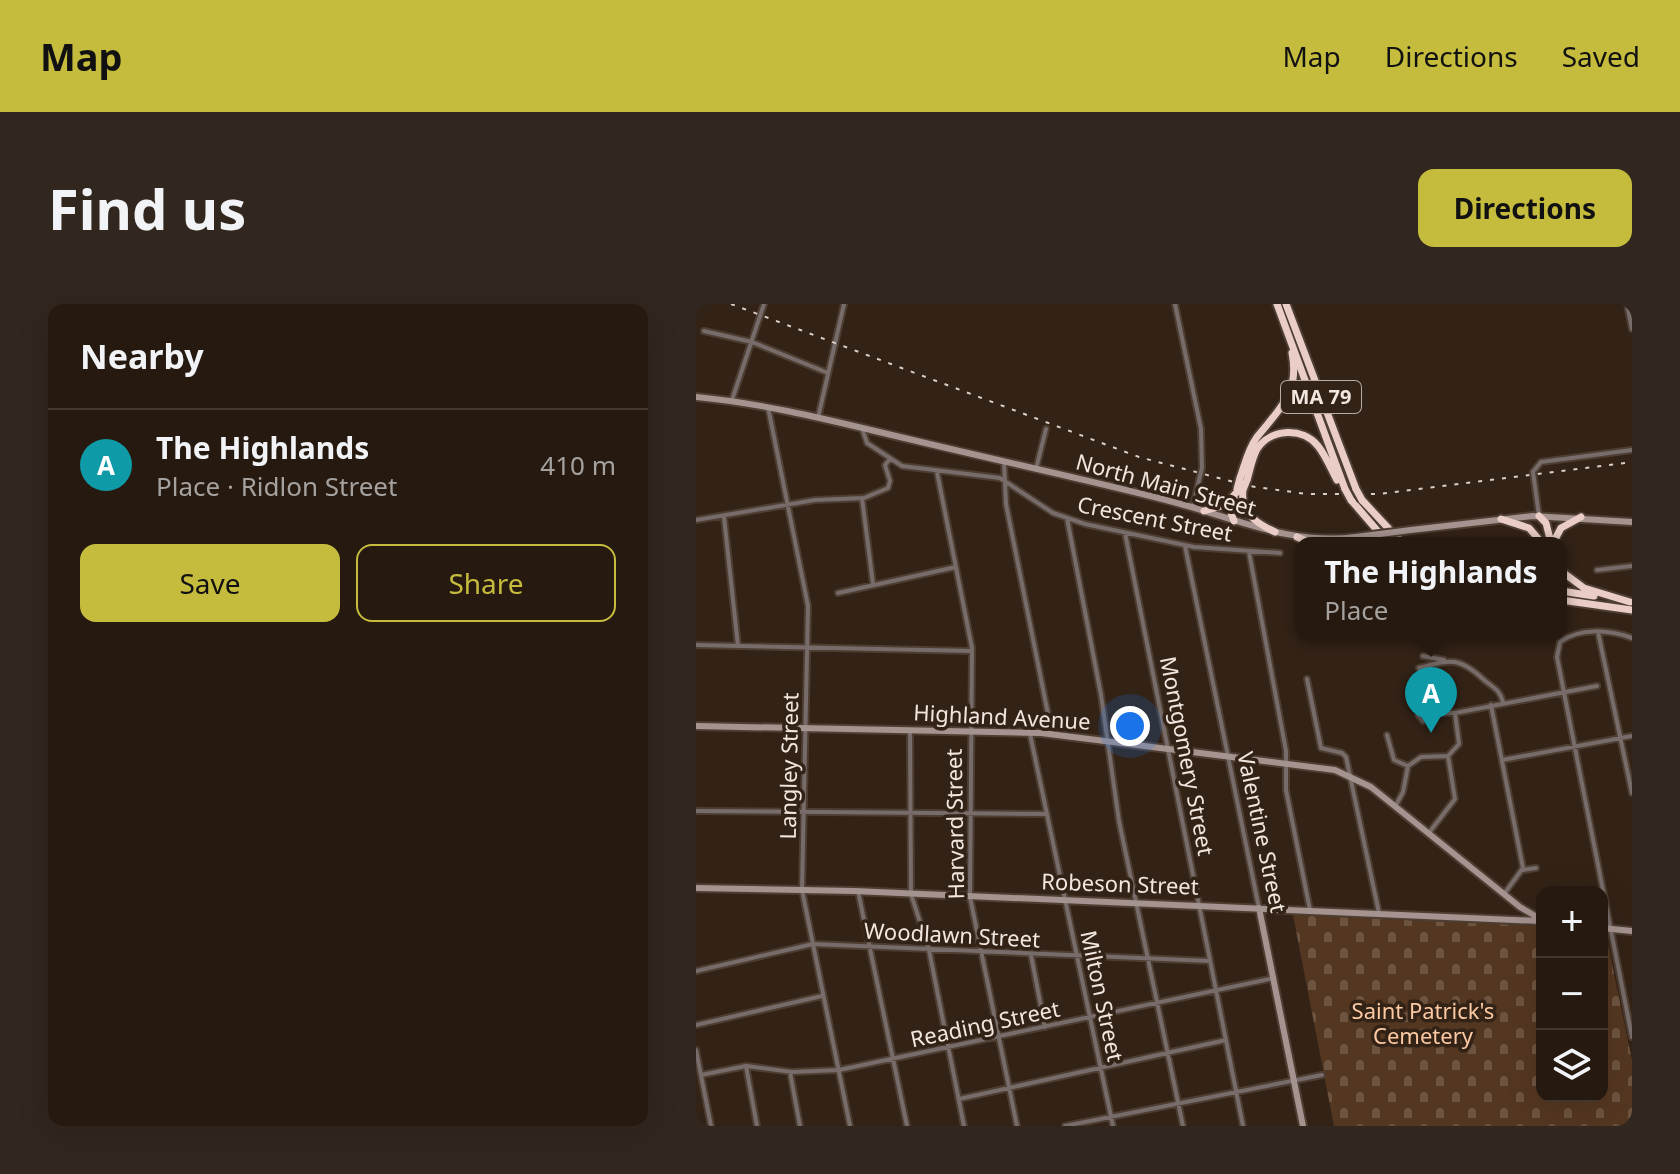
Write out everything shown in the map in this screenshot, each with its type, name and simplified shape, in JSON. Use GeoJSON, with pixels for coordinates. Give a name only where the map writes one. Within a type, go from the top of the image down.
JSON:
{"type":"FeatureCollection","features":[{"type":"Feature","properties":{"kind":"highway","name":"MA 79"},"geometry":{"type":"LineString","coordinates":[[1277,304],[1343,489]]}},
{"type":"Feature","properties":{"kind":"highway","name":"MA 79"},"geometry":{"type":"LineString","coordinates":[[1286,304],[1356,489],[1362,500],[1396,537]]}},
{"type":"Feature","properties":{"kind":"highway"},"geometry":{"type":"LineString","coordinates":[[1244,479],[1255,440],[1285,406],[1292,391],[1294,363],[1284,320]]}},
{"type":"Feature","properties":{"kind":"highway"},"geometry":{"type":"LineString","coordinates":[[1234,521],[1231,511],[1261,445],[1276,435],[1293,433],[1318,445],[1349,500],[1382,537]]}},
{"type":"Feature","properties":{"kind":"highway"},"geometry":{"type":"LineString","coordinates":[[1204,511],[1225,505],[1239,490]]}},
{"type":"Feature","properties":{"kind":"highway"},"geometry":{"type":"LineString","coordinates":[[1239,490],[1248,514],[1275,532]]}},
{"type":"Feature","properties":{"kind":"highway"},"geometry":{"type":"LineString","coordinates":[[1539,516],[1541,537]]}},
{"type":"Feature","properties":{"kind":"highway"},"geometry":{"type":"LineString","coordinates":[[1539,516],[1546,523],[1550,537]]}},
{"type":"Feature","properties":{"kind":"highway"},"geometry":{"type":"LineString","coordinates":[[1556,537],[1563,526],[1581,517]]}},
{"type":"Feature","properties":{"kind":"highway"},"geometry":{"type":"LineString","coordinates":[[1501,519],[1529,528],[1537,537]]}},
{"type":"Feature","properties":{"kind":"highway"},"geometry":{"type":"LineString","coordinates":[[1567,575],[1584,588],[1631,605]]}},
{"type":"Feature","properties":{"kind":"highway"},"geometry":{"type":"LineString","coordinates":[[1567,592],[1631,605]]}},
{"type":"Feature","properties":{"kind":"highway"},"geometry":{"type":"LineString","coordinates":[[1567,600],[1631,605]]}},
{"type":"Feature","properties":{"kind":"main road","name":"North Main Street"},"geometry":{"type":"LineString","coordinates":[[696,397],[732,400],[862,428],[1193,507],[1297,537],[1356,537],[1539,516],[1632,522]]}},
{"type":"Feature","properties":{"kind":"main road","name":"Highland Avenue"},"geometry":{"type":"LineString","coordinates":[[696,726],[1029,732],[1228,754],[1348,775],[1395,807],[1536,916]]}},
{"type":"Feature","properties":{"kind":"main road","name":"Robeson Street"},"geometry":{"type":"LineString","coordinates":[[696,888],[858,891],[1536,920]]}},
{"type":"Feature","properties":{"kind":"main road","name":"Valentine Street"},"geometry":{"type":"LineString","coordinates":[[1259,908],[1303,1126]]}},
{"type":"Feature","properties":{"kind":"main road"},"geometry":{"type":"LineString","coordinates":[[1610,929],[1632,931]]}},
{"type":"Feature","properties":{"kind":"street"},"geometry":{"type":"LineString","coordinates":[[732,400],[764,304]]}},
{"type":"Feature","properties":{"kind":"street"},"geometry":{"type":"LineString","coordinates":[[818,418],[844,304]]}},
{"type":"Feature","properties":{"kind":"street"},"geometry":{"type":"LineString","coordinates":[[1175,304],[1201,429],[1202,468],[1193,507]]}},
{"type":"Feature","properties":{"kind":"street"},"geometry":{"type":"LineString","coordinates":[[1627,304],[1632,329]]}},
{"type":"Feature","properties":{"kind":"street"},"geometry":{"type":"LineString","coordinates":[[704,331],[752,342],[828,373]]}},
{"type":"Feature","properties":{"kind":"street","name":"Langley Street"},"geometry":{"type":"LineString","coordinates":[[768,407],[808,606],[802,890],[850,1126]]}},
{"type":"Feature","properties":{"kind":"street","name":"Crescent Street"},"geometry":{"type":"LineString","coordinates":[[862,428],[867,443],[902,466],[1003,480],[1067,518],[1185,545],[1280,553]]}},
{"type":"Feature","properties":{"kind":"street"},"geometry":{"type":"LineString","coordinates":[[1036,470],[1046,429]]}},
{"type":"Feature","properties":{"kind":"street"},"geometry":{"type":"LineString","coordinates":[[1539,516],[1533,472],[1539,463],[1632,450]]}},
{"type":"Feature","properties":{"kind":"street"},"geometry":{"type":"LineString","coordinates":[[696,520],[827,498],[862,498],[888,488],[890,481],[885,465],[890,459]]}},
{"type":"Feature","properties":{"kind":"street"},"geometry":{"type":"LineString","coordinates":[[1004,462],[1003,480],[1052,734]]}},
{"type":"Feature","properties":{"kind":"street","name":"Harvard Street"},"geometry":{"type":"LineString","coordinates":[[937,472],[972,651],[970,897],[1017,1126]]}},
{"type":"Feature","properties":{"kind":"street"},"geometry":{"type":"LineString","coordinates":[[862,498],[873,584]]}},
{"type":"Feature","properties":{"kind":"street"},"geometry":{"type":"LineString","coordinates":[[724,517],[738,646]]}},
{"type":"Feature","properties":{"kind":"street"},"geometry":{"type":"LineString","coordinates":[[1067,518],[1136,903],[1183,1126]]}},
{"type":"Feature","properties":{"kind":"street","name":"Montgomery Street"},"geometry":{"type":"LineString","coordinates":[[1125,533],[1243,1126]]}},
{"type":"Feature","properties":{"kind":"street","name":"Valentine Street"},"geometry":{"type":"LineString","coordinates":[[1185,545],[1259,908]]}},
{"type":"Feature","properties":{"kind":"street"},"geometry":{"type":"LineString","coordinates":[[1249,552],[1286,751],[1283,762],[1310,910]]}},
{"type":"Feature","properties":{"kind":"street"},"geometry":{"type":"LineString","coordinates":[[1597,570],[1632,566]]}},
{"type":"Feature","properties":{"kind":"street"},"geometry":{"type":"LineString","coordinates":[[838,593],[956,567]]}},
{"type":"Feature","properties":{"kind":"street"},"geometry":{"type":"LineString","coordinates":[[1598,632],[1632,793]]}},
{"type":"Feature","properties":{"kind":"street"},"geometry":{"type":"LineString","coordinates":[[1567,639],[1574,635],[1598,632],[1632,638]]}},
{"type":"Feature","properties":{"kind":"street"},"geometry":{"type":"LineString","coordinates":[[1564,641],[1559,644],[1557,657],[1632,1037]]}},
{"type":"Feature","properties":{"kind":"street"},"geometry":{"type":"LineString","coordinates":[[696,645],[972,651]]}},
{"type":"Feature","properties":{"kind":"street"},"geometry":{"type":"LineString","coordinates":[[1423,656],[1474,668],[1497,688],[1503,702]]}},
{"type":"Feature","properties":{"kind":"street"},"geometry":{"type":"LineString","coordinates":[[1419,668],[1445,660]]}},
{"type":"Feature","properties":{"kind":"street"},"geometry":{"type":"LineString","coordinates":[[1307,679],[1321,748],[1342,753],[1379,913]]}},
{"type":"Feature","properties":{"kind":"street"},"geometry":{"type":"LineString","coordinates":[[1434,713],[1455,713],[1597,686]]}},
{"type":"Feature","properties":{"kind":"street"},"geometry":{"type":"LineString","coordinates":[[1491,705],[1523,870]]}},
{"type":"Feature","properties":{"kind":"street"},"geometry":{"type":"LineString","coordinates":[[1395,807],[1403,792],[1408,766],[1421,757],[1448,756],[1459,747],[1455,713]]}},
{"type":"Feature","properties":{"kind":"street"},"geometry":{"type":"LineString","coordinates":[[910,730],[911,894],[929,950],[964,1126]]}},
{"type":"Feature","properties":{"kind":"street","name":"Milton Street"},"geometry":{"type":"LineString","coordinates":[[1029,732],[1113,1126]]}},
{"type":"Feature","properties":{"kind":"street"},"geometry":{"type":"LineString","coordinates":[[1387,735],[1394,760],[1408,766]]}},
{"type":"Feature","properties":{"kind":"street"},"geometry":{"type":"LineString","coordinates":[[1502,760],[1632,736]]}},
{"type":"Feature","properties":{"kind":"street"},"geometry":{"type":"LineString","coordinates":[[1428,834],[1455,799],[1448,756]]}},
{"type":"Feature","properties":{"kind":"street"},"geometry":{"type":"LineString","coordinates":[[696,811],[1046,814]]}},
{"type":"Feature","properties":{"kind":"street"},"geometry":{"type":"LineString","coordinates":[[1504,894],[1523,870],[1536,868]]}},
{"type":"Feature","properties":{"kind":"street"},"geometry":{"type":"LineString","coordinates":[[858,891],[907,1126]]}},
{"type":"Feature","properties":{"kind":"street","name":"Woodlawn Street"},"geometry":{"type":"LineString","coordinates":[[696,971],[813,944],[1210,961]]}},
{"type":"Feature","properties":{"kind":"street"},"geometry":{"type":"LineString","coordinates":[[1031,955],[1045,1027]]}},
{"type":"Feature","properties":{"kind":"street","name":"Reading Street"},"geometry":{"type":"LineString","coordinates":[[701,1075],[746,1066],[790,1072],[839,1070],[1274,978]]}},
{"type":"Feature","properties":{"kind":"street"},"geometry":{"type":"LineString","coordinates":[[696,1025],[822,996]]}},
{"type":"Feature","properties":{"kind":"street"},"geometry":{"type":"LineString","coordinates":[[959,1099],[1227,1040]]}},
{"type":"Feature","properties":{"kind":"street"},"geometry":{"type":"LineString","coordinates":[[696,1050],[711,1126]]}},
{"type":"Feature","properties":{"kind":"street"},"geometry":{"type":"LineString","coordinates":[[746,1066],[757,1126]]}},
{"type":"Feature","properties":{"kind":"street"},"geometry":{"type":"LineString","coordinates":[[790,1072],[800,1126]]}},
{"type":"Feature","properties":{"kind":"street"},"geometry":{"type":"LineString","coordinates":[[1065,1126],[1322,1075]]}},
{"type":"Feature","properties":{"kind":"green space","name":"Saint Patrick's Cemetery"},"geometry":{"type":"Polygon","coordinates":[[[1293,915],[1536,926],[1536,1102],[1608,1102],[1608,945],[1632,1060],[1632,1126],[1334,1126],[1293,915]]]}},
{"type":"Feature","properties":{"kind":"railway"},"geometry":{"type":"LineString","coordinates":[[731,304],[1139,457],[1249,486],[1307,494],[1379,494],[1632,462]]}},
{"type":"Feature","properties":{"kind":"place","name":"The Highlands"},"geometry":{"type":"Point","coordinates":[1431,733]}}]}
